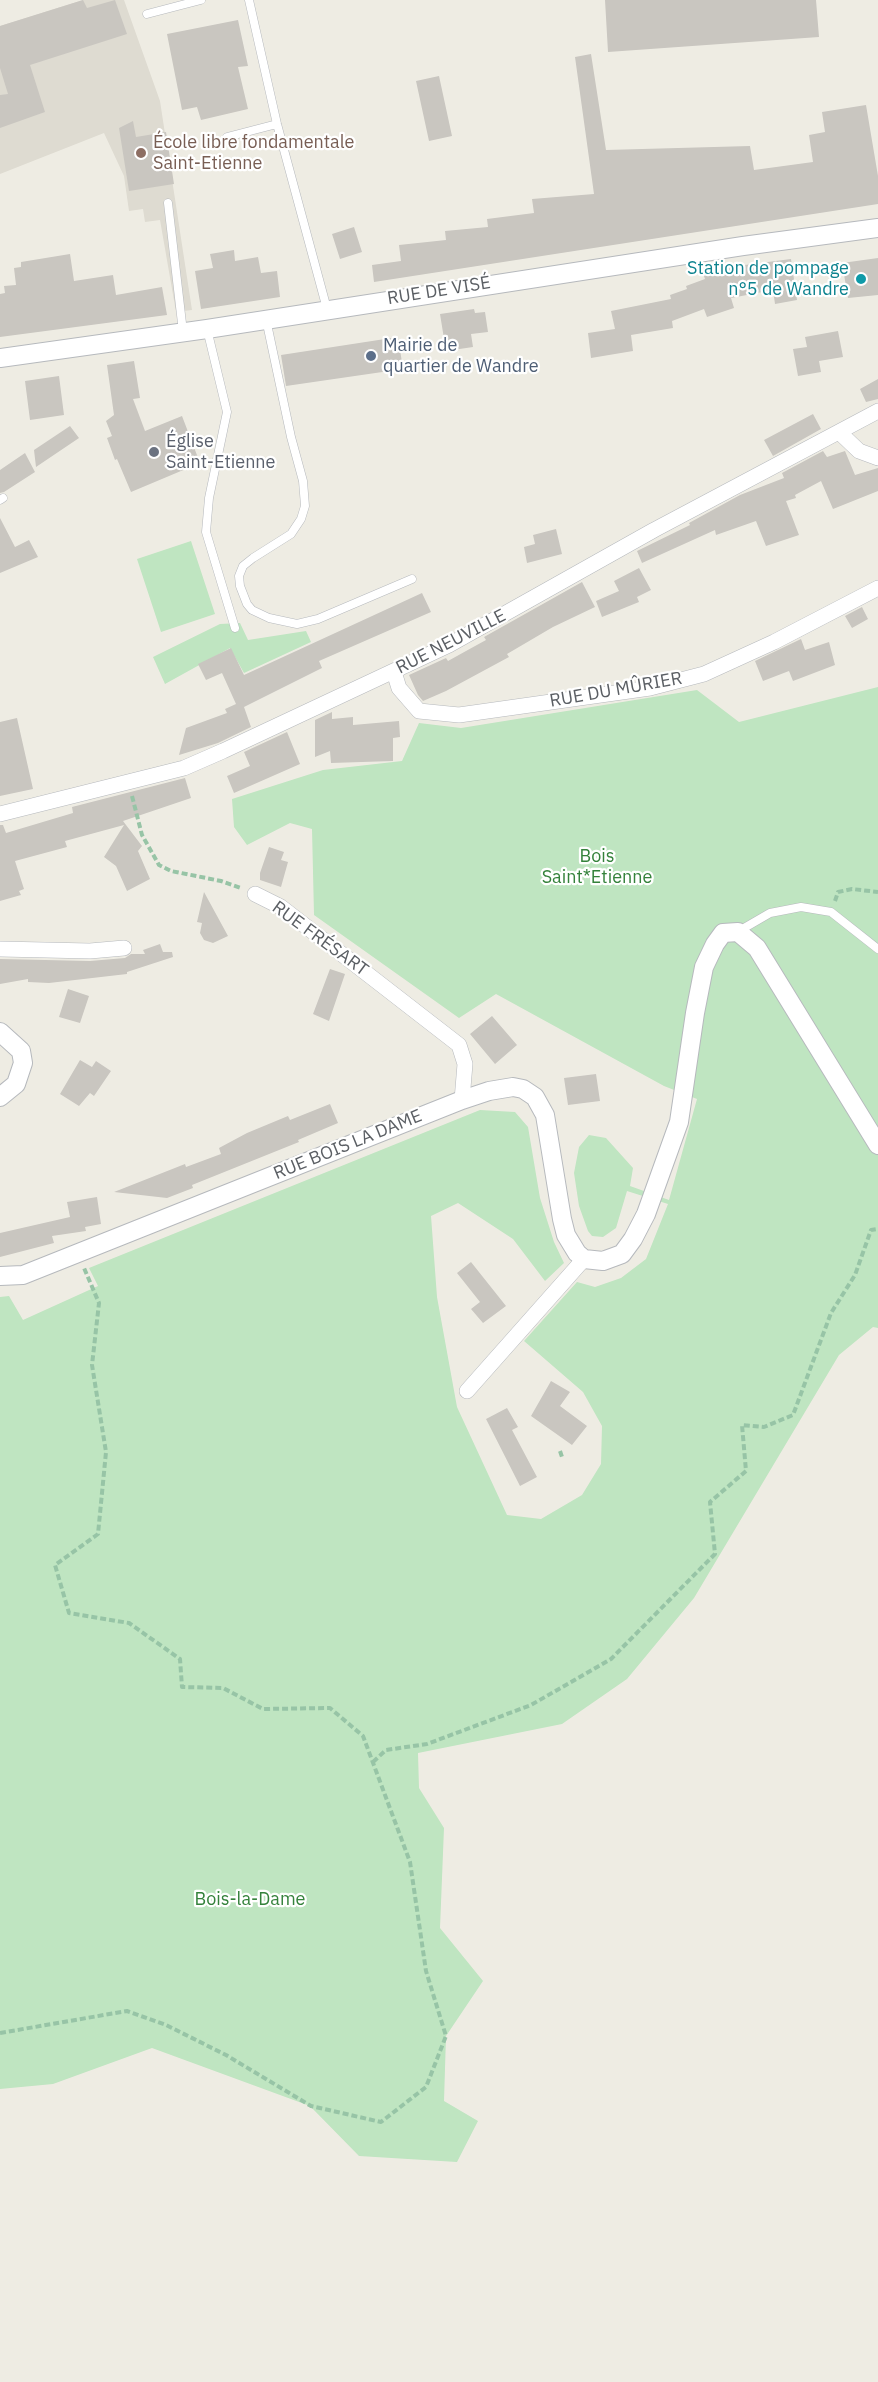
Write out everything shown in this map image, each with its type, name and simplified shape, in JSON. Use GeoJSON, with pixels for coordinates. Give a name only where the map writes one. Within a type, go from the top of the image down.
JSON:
{"type":"FeatureCollection","features":[{"type":"Feature","properties":{"kind":"street","name":"RUE DE VISÉ"},"geometry":{"type":"LineString","coordinates":[[0,358],[743,246],[878,228]]}},
{"type":"Feature","properties":{"kind":"street","name":"RUE NEUVILLE"},"geometry":{"type":"LineString","coordinates":[[0,813],[184,768],[394,672],[468,635],[654,530],[878,411]]}},
{"type":"Feature","properties":{"kind":"street"},"geometry":{"type":"LineString","coordinates":[[839,432],[859,452],[878,458]]}},
{"type":"Feature","properties":{"kind":"street","name":"RUE DU MÛRIER"},"geometry":{"type":"LineString","coordinates":[[394,672],[399,688],[419,711],[459,715],[650,688],[704,674],[774,642],[878,588]]}},
{"type":"Feature","properties":{"kind":"street","name":"RUE FRÉSART"},"geometry":{"type":"LineString","coordinates":[[255,894],[281,907],[459,1045],[465,1064],[462,1100]]}},
{"type":"Feature","properties":{"kind":"street"},"geometry":{"type":"LineString","coordinates":[[468,1391],[584,1259],[603,1262],[622,1254],[633,1239],[646,1214],[679,1122],[704,967],[723,933],[738,932],[757,948],[878,1145]]}},
{"type":"Feature","properties":{"kind":"street"},"geometry":{"type":"LineString","coordinates":[[0,950],[90,951],[124,948]]}},
{"type":"Feature","properties":{"kind":"street"},"geometry":{"type":"LineString","coordinates":[[0,1032],[21,1051],[23,1063],[16,1084],[0,1097]]}},
{"type":"Feature","properties":{"kind":"street","name":"RUE BOIS LA DAME"},"geometry":{"type":"LineString","coordinates":[[0,1276],[23,1275],[462,1100],[489,1091],[513,1087],[523,1089],[535,1097],[545,1115],[566,1235],[577,1253],[584,1259]]}},
{"type":"Feature","properties":{"kind":"lane"},"geometry":{"type":"LineString","coordinates":[[147,14],[201,0]]}},
{"type":"Feature","properties":{"kind":"lane"},"geometry":{"type":"LineString","coordinates":[[249,0],[277,124],[327,309]]}},
{"type":"Feature","properties":{"kind":"lane"},"geometry":{"type":"LineString","coordinates":[[227,137],[277,124]]}},
{"type":"Feature","properties":{"kind":"lane"},"geometry":{"type":"LineString","coordinates":[[168,203],[183,332]]}},
{"type":"Feature","properties":{"kind":"lane"},"geometry":{"type":"LineString","coordinates":[[266,319],[291,437],[303,481],[305,507],[301,519],[291,534],[243,566],[238,576],[247,604],[252,610],[269,618],[297,624],[318,619],[412,579]]}},
{"type":"Feature","properties":{"kind":"lane"},"geometry":{"type":"LineString","coordinates":[[207,328],[227,412],[209,498],[207,532],[235,628]]}},
{"type":"Feature","properties":{"kind":"lane"},"geometry":{"type":"LineString","coordinates":[[738,932],[770,913],[801,907],[831,912],[878,949]]}},
{"type":"Feature","properties":{"kind":"path","name":"RUE FRÉSART"},"geometry":{"type":"LineString","coordinates":[[128,783],[142,835],[159,865],[171,871],[221,881],[255,894]]}},
{"type":"Feature","properties":{"kind":"path"},"geometry":{"type":"LineString","coordinates":[[831,912],[838,892],[852,889],[878,892]]}},
{"type":"Feature","properties":{"kind":"path"},"geometry":{"type":"LineString","coordinates":[[373,1762],[386,1750],[427,1744],[531,1705],[611,1659],[715,1554],[710,1503],[746,1471],[742,1425],[764,1427],[793,1415],[831,1313],[855,1275],[871,1230],[878,1229]]}},
{"type":"Feature","properties":{"kind":"path"},"geometry":{"type":"LineString","coordinates":[[0,2033],[127,2011],[166,2025],[226,2055],[310,2106],[381,2122],[426,2087],[446,2036],[426,1971],[411,1862],[363,1736],[330,1708],[263,1709],[223,1689],[183,1687],[180,1659],[129,1623],[69,1613],[55,1565],[98,1534],[106,1452],[92,1365],[99,1303],[84,1271],[83,1251]]}},
{"type":"Feature","properties":{"kind":"path"},"geometry":{"type":"LineString","coordinates":[[560,1451],[562,1457]]}},
{"type":"Feature","properties":{"kind":"shaded area","name":"École libre fondamentale Saint-Etienne"},"geometry":{"type":"Polygon","coordinates":[[[83,0],[124,0],[160,101],[192,310],[176,312],[160,220],[145,222],[143,209],[129,211],[124,176],[104,133],[0,174],[0,26],[83,0]]]}},
{"type":"Feature","properties":{"kind":"green space"},"geometry":{"type":"Polygon","coordinates":[[[191,541],[215,614],[161,632],[137,559],[191,541]]]}},
{"type":"Feature","properties":{"kind":"green space"},"geometry":{"type":"Polygon","coordinates":[[[240,623],[248,640],[306,631],[311,642],[244,673],[230,648],[165,684],[153,657],[220,624],[240,623]]]}},
{"type":"Feature","properties":{"kind":"green space"},"geometry":{"type":"Polygon","coordinates":[[[878,687],[878,1328],[873,1327],[839,1355],[694,1598],[627,1679],[562,1724],[418,1753],[419,1788],[444,1828],[440,1928],[483,1981],[446,2036],[444,2101],[478,2121],[457,2162],[359,2156],[310,2106],[152,2048],[53,2084],[0,2089],[0,1297],[9,1296],[23,1320],[98,1286],[89,1268],[480,1110],[515,1112],[528,1127],[540,1198],[554,1242],[564,1263],[545,1281],[513,1239],[458,1203],[431,1216],[437,1297],[457,1407],[507,1515],[541,1519],[582,1495],[601,1464],[602,1426],[583,1392],[524,1341],[577,1282],[595,1287],[621,1278],[646,1259],[668,1204],[627,1191],[616,1228],[603,1237],[592,1236],[579,1206],[574,1173],[579,1147],[589,1135],[606,1138],[633,1168],[630,1186],[669,1200],[697,1099],[664,1086],[496,994],[459,1018],[314,915],[312,829],[290,823],[247,845],[234,827],[232,799],[323,770],[402,761],[419,723],[461,728],[697,690],[739,722],[878,687]]]}},
{"type":"Feature","properties":{"kind":"building"},"geometry":{"type":"Polygon","coordinates":[[[83,0],[87,8],[115,0],[127,34],[30,65],[45,112],[0,128],[0,95],[8,94],[0,68],[0,26],[83,0]]]}},
{"type":"Feature","properties":{"kind":"building"},"geometry":{"type":"Polygon","coordinates":[[[605,0],[816,0],[819,37],[608,52],[605,0]]]}},
{"type":"Feature","properties":{"kind":"building"},"geometry":{"type":"Polygon","coordinates":[[[238,20],[248,66],[238,67],[248,109],[201,120],[197,107],[182,110],[167,34],[238,20]]]}},
{"type":"Feature","properties":{"kind":"building"},"geometry":{"type":"Polygon","coordinates":[[[591,54],[606,150],[750,146],[754,170],[813,162],[809,135],[825,132],[822,112],[866,105],[878,176],[878,204],[374,282],[372,265],[401,261],[399,245],[446,240],[445,231],[488,227],[487,219],[534,213],[532,199],[594,194],[575,57],[591,54]]]}},
{"type":"Feature","properties":{"kind":"building"},"geometry":{"type":"Polygon","coordinates":[[[439,76],[452,136],[429,141],[416,81],[439,76]]]}},
{"type":"Feature","properties":{"kind":"building"},"geometry":{"type":"Polygon","coordinates":[[[133,121],[136,137],[166,132],[174,184],[129,191],[119,128],[133,121]]]}},
{"type":"Feature","properties":{"kind":"building"},"geometry":{"type":"Polygon","coordinates":[[[354,227],[362,252],[340,259],[332,234],[354,227]]]}},
{"type":"Feature","properties":{"kind":"building"},"geometry":{"type":"Polygon","coordinates":[[[234,250],[235,261],[258,257],[261,273],[277,271],[280,297],[201,309],[195,271],[213,268],[210,254],[234,250]]]}},
{"type":"Feature","properties":{"kind":"building"},"geometry":{"type":"Polygon","coordinates":[[[70,254],[74,281],[113,275],[116,295],[162,287],[167,315],[0,337],[0,294],[5,293],[4,286],[16,285],[14,268],[21,267],[21,262],[70,254]]]}},
{"type":"Feature","properties":{"kind":"building","name":"Station de pompage n°5 de Wandre"},"geometry":{"type":"Polygon","coordinates":[[[878,258],[878,295],[848,298],[842,263],[878,258]]]}},
{"type":"Feature","properties":{"kind":"building"},"geometry":{"type":"Polygon","coordinates":[[[791,259],[797,300],[775,304],[773,290],[731,298],[734,308],[707,317],[704,309],[672,321],[673,328],[631,335],[633,351],[591,358],[588,333],[615,329],[611,311],[671,299],[670,295],[705,279],[703,273],[791,259]]]}},
{"type":"Feature","properties":{"kind":"building"},"geometry":{"type":"Polygon","coordinates":[[[474,309],[475,313],[485,312],[488,332],[471,334],[473,347],[446,351],[440,314],[474,309]]]}},
{"type":"Feature","properties":{"kind":"building"},"geometry":{"type":"Polygon","coordinates":[[[838,331],[843,357],[819,361],[821,372],[798,376],[793,349],[807,347],[805,337],[838,331]]]}},
{"type":"Feature","properties":{"kind":"building"},"geometry":{"type":"Polygon","coordinates":[[[398,337],[403,369],[286,386],[281,355],[398,337]]]}},
{"type":"Feature","properties":{"kind":"building","name":"Église Saint-Etienne"},"geometry":{"type":"Polygon","coordinates":[[[134,361],[140,398],[133,399],[145,431],[182,416],[200,463],[131,492],[107,438],[112,436],[106,421],[114,415],[107,365],[134,361]]]}},
{"type":"Feature","properties":{"kind":"building"},"geometry":{"type":"Polygon","coordinates":[[[59,376],[64,415],[30,420],[25,381],[59,376]]]}},
{"type":"Feature","properties":{"kind":"building"},"geometry":{"type":"Polygon","coordinates":[[[878,379],[878,399],[866,402],[860,389],[878,379]]]}},
{"type":"Feature","properties":{"kind":"building"},"geometry":{"type":"Polygon","coordinates":[[[813,414],[821,429],[773,456],[764,440],[813,414]]]}},
{"type":"Feature","properties":{"kind":"building"},"geometry":{"type":"Polygon","coordinates":[[[70,426],[79,438],[36,467],[34,450],[70,426]]]}},
{"type":"Feature","properties":{"kind":"building"},"geometry":{"type":"Polygon","coordinates":[[[823,451],[827,457],[845,451],[855,475],[878,468],[878,491],[833,509],[821,481],[795,495],[796,498],[786,501],[799,535],[766,546],[756,521],[716,535],[715,530],[642,563],[637,551],[690,525],[689,523],[740,495],[784,478],[782,473],[823,451]]]}},
{"type":"Feature","properties":{"kind":"building"},"geometry":{"type":"Polygon","coordinates":[[[25,453],[35,472],[0,493],[0,470],[25,453]]]}},
{"type":"Feature","properties":{"kind":"building"},"geometry":{"type":"Polygon","coordinates":[[[0,518],[15,547],[29,540],[38,557],[0,573],[0,518]]]}},
{"type":"Feature","properties":{"kind":"building"},"geometry":{"type":"Polygon","coordinates":[[[556,529],[562,554],[527,563],[524,547],[535,544],[533,535],[556,529]]]}},
{"type":"Feature","properties":{"kind":"building"},"geometry":{"type":"Polygon","coordinates":[[[639,568],[651,590],[637,597],[639,602],[602,617],[596,601],[619,591],[614,581],[639,568]]]}},
{"type":"Feature","properties":{"kind":"building"},"geometry":{"type":"Polygon","coordinates":[[[582,582],[595,607],[553,627],[507,654],[509,657],[446,691],[423,701],[418,695],[409,675],[446,658],[448,661],[486,640],[484,637],[582,582]]]}},
{"type":"Feature","properties":{"kind":"building"},"geometry":{"type":"Polygon","coordinates":[[[422,593],[431,612],[319,661],[322,668],[244,707],[251,727],[218,743],[179,755],[186,728],[227,713],[225,709],[236,704],[222,673],[206,680],[198,664],[231,648],[244,675],[422,593]]]}},
{"type":"Feature","properties":{"kind":"building"},"geometry":{"type":"Polygon","coordinates":[[[862,607],[868,619],[852,628],[845,616],[862,607]]]}},
{"type":"Feature","properties":{"kind":"building"},"geometry":{"type":"Polygon","coordinates":[[[801,639],[805,650],[829,642],[835,665],[793,681],[789,671],[763,681],[755,661],[801,639]]]}},
{"type":"Feature","properties":{"kind":"building"},"geometry":{"type":"Polygon","coordinates":[[[332,712],[332,719],[353,717],[353,725],[399,721],[400,737],[393,738],[393,761],[331,763],[330,751],[315,757],[315,720],[332,712]]]}},
{"type":"Feature","properties":{"kind":"building"},"geometry":{"type":"Polygon","coordinates":[[[17,718],[33,789],[0,796],[0,722],[17,718]]]}},
{"type":"Feature","properties":{"kind":"building"},"geometry":{"type":"Polygon","coordinates":[[[287,732],[300,764],[234,793],[227,776],[250,766],[244,752],[287,732]]]}},
{"type":"Feature","properties":{"kind":"building"},"geometry":{"type":"Polygon","coordinates":[[[185,778],[191,798],[123,821],[142,846],[138,851],[150,879],[127,891],[116,866],[104,857],[124,825],[65,841],[67,847],[15,861],[24,889],[19,891],[21,895],[0,901],[0,825],[3,825],[6,833],[73,813],[72,807],[185,778]]]}},
{"type":"Feature","properties":{"kind":"building"},"geometry":{"type":"Polygon","coordinates":[[[269,847],[284,852],[281,860],[288,862],[281,887],[260,880],[260,873],[269,847]]]}},
{"type":"Feature","properties":{"kind":"building"},"geometry":{"type":"Polygon","coordinates":[[[204,892],[228,936],[213,943],[204,940],[200,933],[202,923],[197,922],[204,892]]]}},
{"type":"Feature","properties":{"kind":"building"},"geometry":{"type":"Polygon","coordinates":[[[160,944],[163,952],[172,952],[173,957],[127,972],[127,974],[49,983],[28,982],[28,979],[0,984],[0,959],[90,961],[125,958],[131,954],[145,954],[143,950],[160,944]]]}},
{"type":"Feature","properties":{"kind":"building"},"geometry":{"type":"Polygon","coordinates":[[[330,969],[345,974],[329,1021],[313,1014],[330,969]]]}},
{"type":"Feature","properties":{"kind":"building"},"geometry":{"type":"Polygon","coordinates":[[[68,989],[89,996],[80,1023],[59,1017],[68,989]]]}},
{"type":"Feature","properties":{"kind":"building"},"geometry":{"type":"Polygon","coordinates":[[[492,1016],[517,1045],[495,1064],[470,1034],[492,1016]]]}},
{"type":"Feature","properties":{"kind":"building"},"geometry":{"type":"Polygon","coordinates":[[[80,1060],[92,1067],[96,1061],[111,1071],[94,1096],[90,1093],[79,1106],[60,1094],[80,1060]]]}},
{"type":"Feature","properties":{"kind":"building"},"geometry":{"type":"Polygon","coordinates":[[[596,1074],[600,1101],[568,1105],[564,1078],[596,1074]]]}},
{"type":"Feature","properties":{"kind":"building"},"geometry":{"type":"Polygon","coordinates":[[[330,1104],[338,1123],[298,1140],[299,1142],[192,1185],[193,1188],[167,1198],[114,1192],[185,1164],[186,1167],[221,1154],[219,1148],[247,1133],[288,1116],[290,1120],[330,1104]]]}},
{"type":"Feature","properties":{"kind":"building"},"geometry":{"type":"Polygon","coordinates":[[[97,1197],[101,1224],[85,1227],[86,1231],[52,1236],[54,1243],[0,1257],[0,1233],[70,1217],[67,1202],[97,1197]]]}},
{"type":"Feature","properties":{"kind":"building"},"geometry":{"type":"Polygon","coordinates":[[[471,1262],[506,1306],[483,1323],[471,1309],[480,1302],[457,1273],[471,1262]]]}},
{"type":"Feature","properties":{"kind":"building"},"geometry":{"type":"Polygon","coordinates":[[[551,1381],[570,1392],[560,1406],[587,1426],[572,1445],[531,1416],[551,1381]]]}},
{"type":"Feature","properties":{"kind":"building"},"geometry":{"type":"Polygon","coordinates":[[[507,1408],[518,1427],[512,1430],[537,1477],[520,1486],[486,1419],[507,1408]]]}},
{"type":"Feature","properties":{"kind":"place","name":"École libre fondamentale Saint-Etienne"},"geometry":{"type":"Point","coordinates":[141,153]}},
{"type":"Feature","properties":{"kind":"place","name":"Station de pompage n°5 de Wandre"},"geometry":{"type":"Point","coordinates":[861,279]}},
{"type":"Feature","properties":{"kind":"place","name":"Mairie de quartier de Wandre"},"geometry":{"type":"Point","coordinates":[371,356]}},
{"type":"Feature","properties":{"kind":"place","name":"Église Saint-Etienne"},"geometry":{"type":"Point","coordinates":[154,452]}},
{"type":"Feature","properties":{"kind":"park label","name":"Bois Saint*Etienne"},"geometry":{"type":"Point","coordinates":[597,867]}},
{"type":"Feature","properties":{"kind":"park label","name":"Bois-la-Dame"},"geometry":{"type":"Point","coordinates":[250,1900]}}]}
